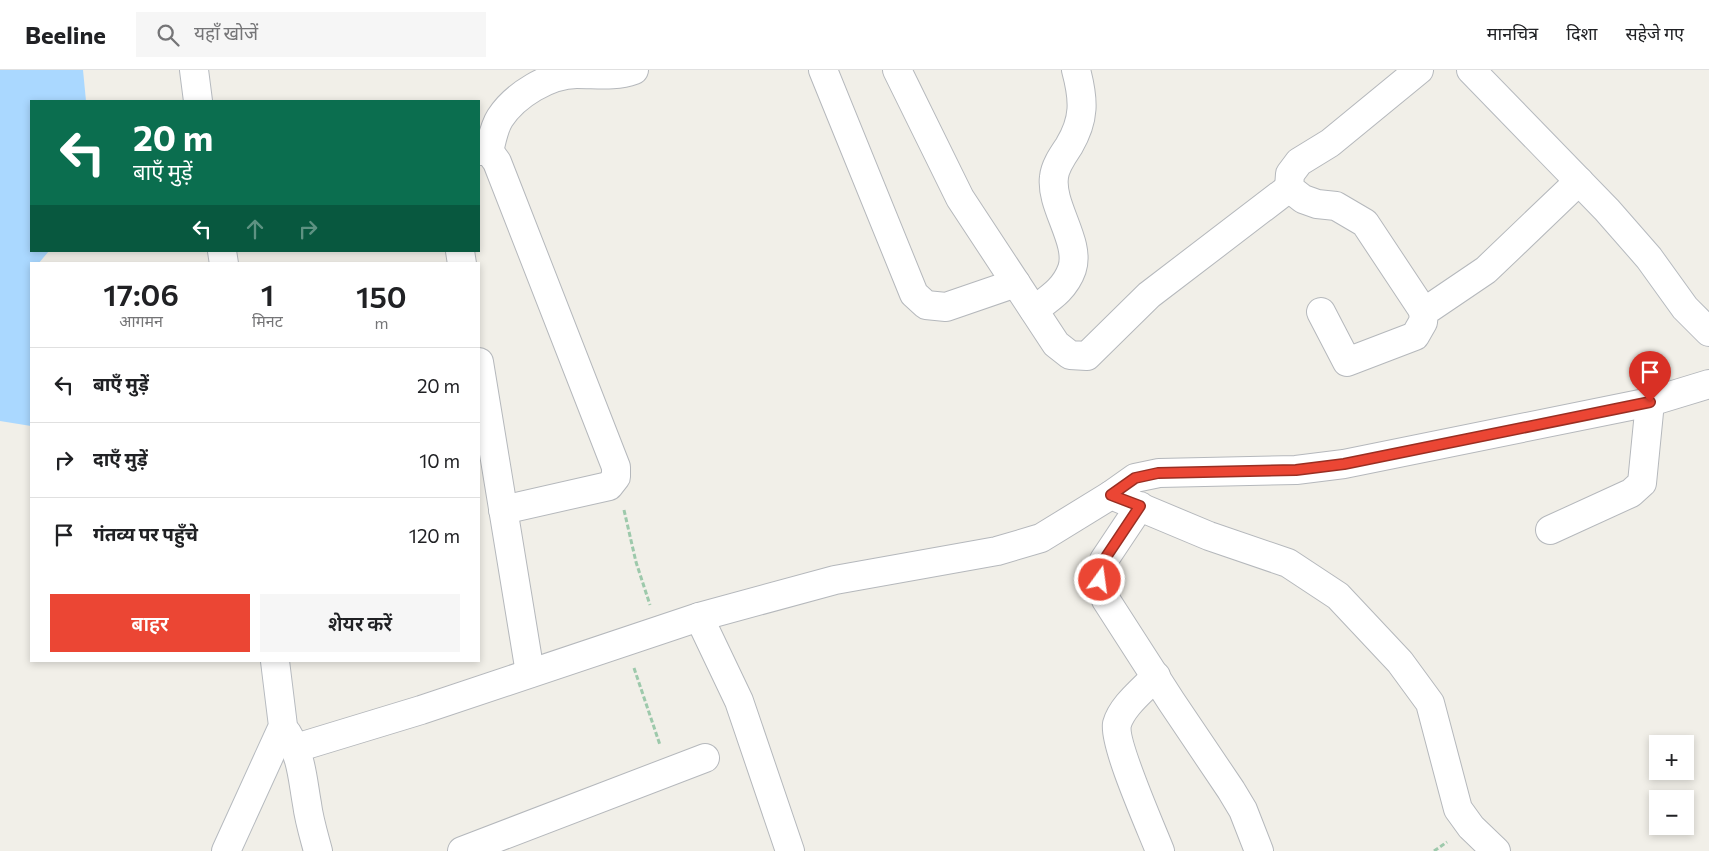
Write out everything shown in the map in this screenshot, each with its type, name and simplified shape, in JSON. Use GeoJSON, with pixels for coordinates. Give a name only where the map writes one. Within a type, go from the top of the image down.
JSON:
{"type":"FeatureCollection","features":[{"type":"Feature","properties":{"kind":"street"},"geometry":{"type":"LineString","coordinates":[[194,70],[198,100]]}},
{"type":"Feature","properties":{"kind":"street"},"geometry":{"type":"LineString","coordinates":[[503,510],[610,486],[616,477],[616,467],[501,171],[484,151],[499,119],[517,98],[556,78],[576,74],[618,76],[634,70]]}},
{"type":"Feature","properties":{"kind":"street"},"geometry":{"type":"LineString","coordinates":[[823,70],[914,294],[926,305],[946,307],[1016,283]]}},
{"type":"Feature","properties":{"kind":"street"},"geometry":{"type":"LineString","coordinates":[[897,70],[960,198],[1056,344],[1070,355],[1088,356],[1149,294],[1289,188],[1290,174],[1299,162],[1330,143],[1419,70]]}},
{"type":"Feature","properties":{"kind":"street"},"geometry":{"type":"LineString","coordinates":[[1034,310],[1064,287],[1073,268],[1073,250],[1056,197],[1054,177],[1060,160],[1078,131],[1083,110],[1081,89],[1076,70]]}},
{"type":"Feature","properties":{"kind":"street"},"geometry":{"type":"LineString","coordinates":[[1471,70],[1579,181],[1649,258],[1685,308],[1709,332]]}},
{"type":"Feature","properties":{"kind":"street"},"geometry":{"type":"LineString","coordinates":[[1321,312],[1347,362],[1415,336],[1422,322],[1424,312],[1486,270],[1579,181]]}},
{"type":"Feature","properties":{"kind":"street"},"geometry":{"type":"LineString","coordinates":[[1289,188],[1303,199],[1317,204],[1336,206],[1365,223],[1424,312]]}},
{"type":"Feature","properties":{"kind":"street"},"geometry":{"type":"LineString","coordinates":[[480,368],[530,673]]}},
{"type":"Feature","properties":{"kind":"street"},"geometry":{"type":"LineString","coordinates":[[226,851],[289,737],[421,710],[658,629],[836,580],[997,551],[1041,538],[1135,478],[1158,473],[1296,470],[1344,464],[1650,402],[1709,384]]}},
{"type":"Feature","properties":{"kind":"street"},"geometry":{"type":"LineString","coordinates":[[1550,530],[1631,493],[1642,483],[1650,402]]}},
{"type":"Feature","properties":{"kind":"street"},"geometry":{"type":"LineString","coordinates":[[1111,495],[1209,536],[1288,563],[1338,596],[1400,662],[1430,703],[1458,808],[1471,827],[1496,851]]}},
{"type":"Feature","properties":{"kind":"street"},"geometry":{"type":"LineString","coordinates":[[1140,506],[1104,560],[1100,580],[1106,600],[1231,790],[1243,810],[1259,851]]}},
{"type":"Feature","properties":{"kind":"street"},"geometry":{"type":"LineString","coordinates":[[699,617],[739,701],[790,851]]}},
{"type":"Feature","properties":{"kind":"street"},"geometry":{"type":"LineString","coordinates":[[275,662],[289,737],[302,767],[307,805],[318,851]]}},
{"type":"Feature","properties":{"kind":"street"},"geometry":{"type":"LineString","coordinates":[[1156,676],[1125,709],[1117,724],[1119,744],[1160,851]]}},
{"type":"Feature","properties":{"kind":"street"},"geometry":{"type":"LineString","coordinates":[[476,849],[705,758]]}},
{"type":"Feature","properties":{"kind":"path"},"geometry":{"type":"LineString","coordinates":[[616,477],[636,562],[658,629]]}},
{"type":"Feature","properties":{"kind":"path"},"geometry":{"type":"LineString","coordinates":[[625,641],[669,771]]}},
{"type":"Feature","properties":{"kind":"water"},"geometry":{"type":"Polygon","coordinates":[[[0,70],[83,70],[86,100],[30,100],[30,252],[48,252],[40,262],[30,262],[30,426],[0,421],[0,70]]]}},
{"type":"Feature","properties":{"kind":"route"},"geometry":{"type":"LineString","coordinates":[[1100,580],[1104,560],[1140,506],[1111,495],[1135,478],[1158,473],[1205,474],[1296,470],[1344,464],[1502,430],[1650,402]]}}]}
